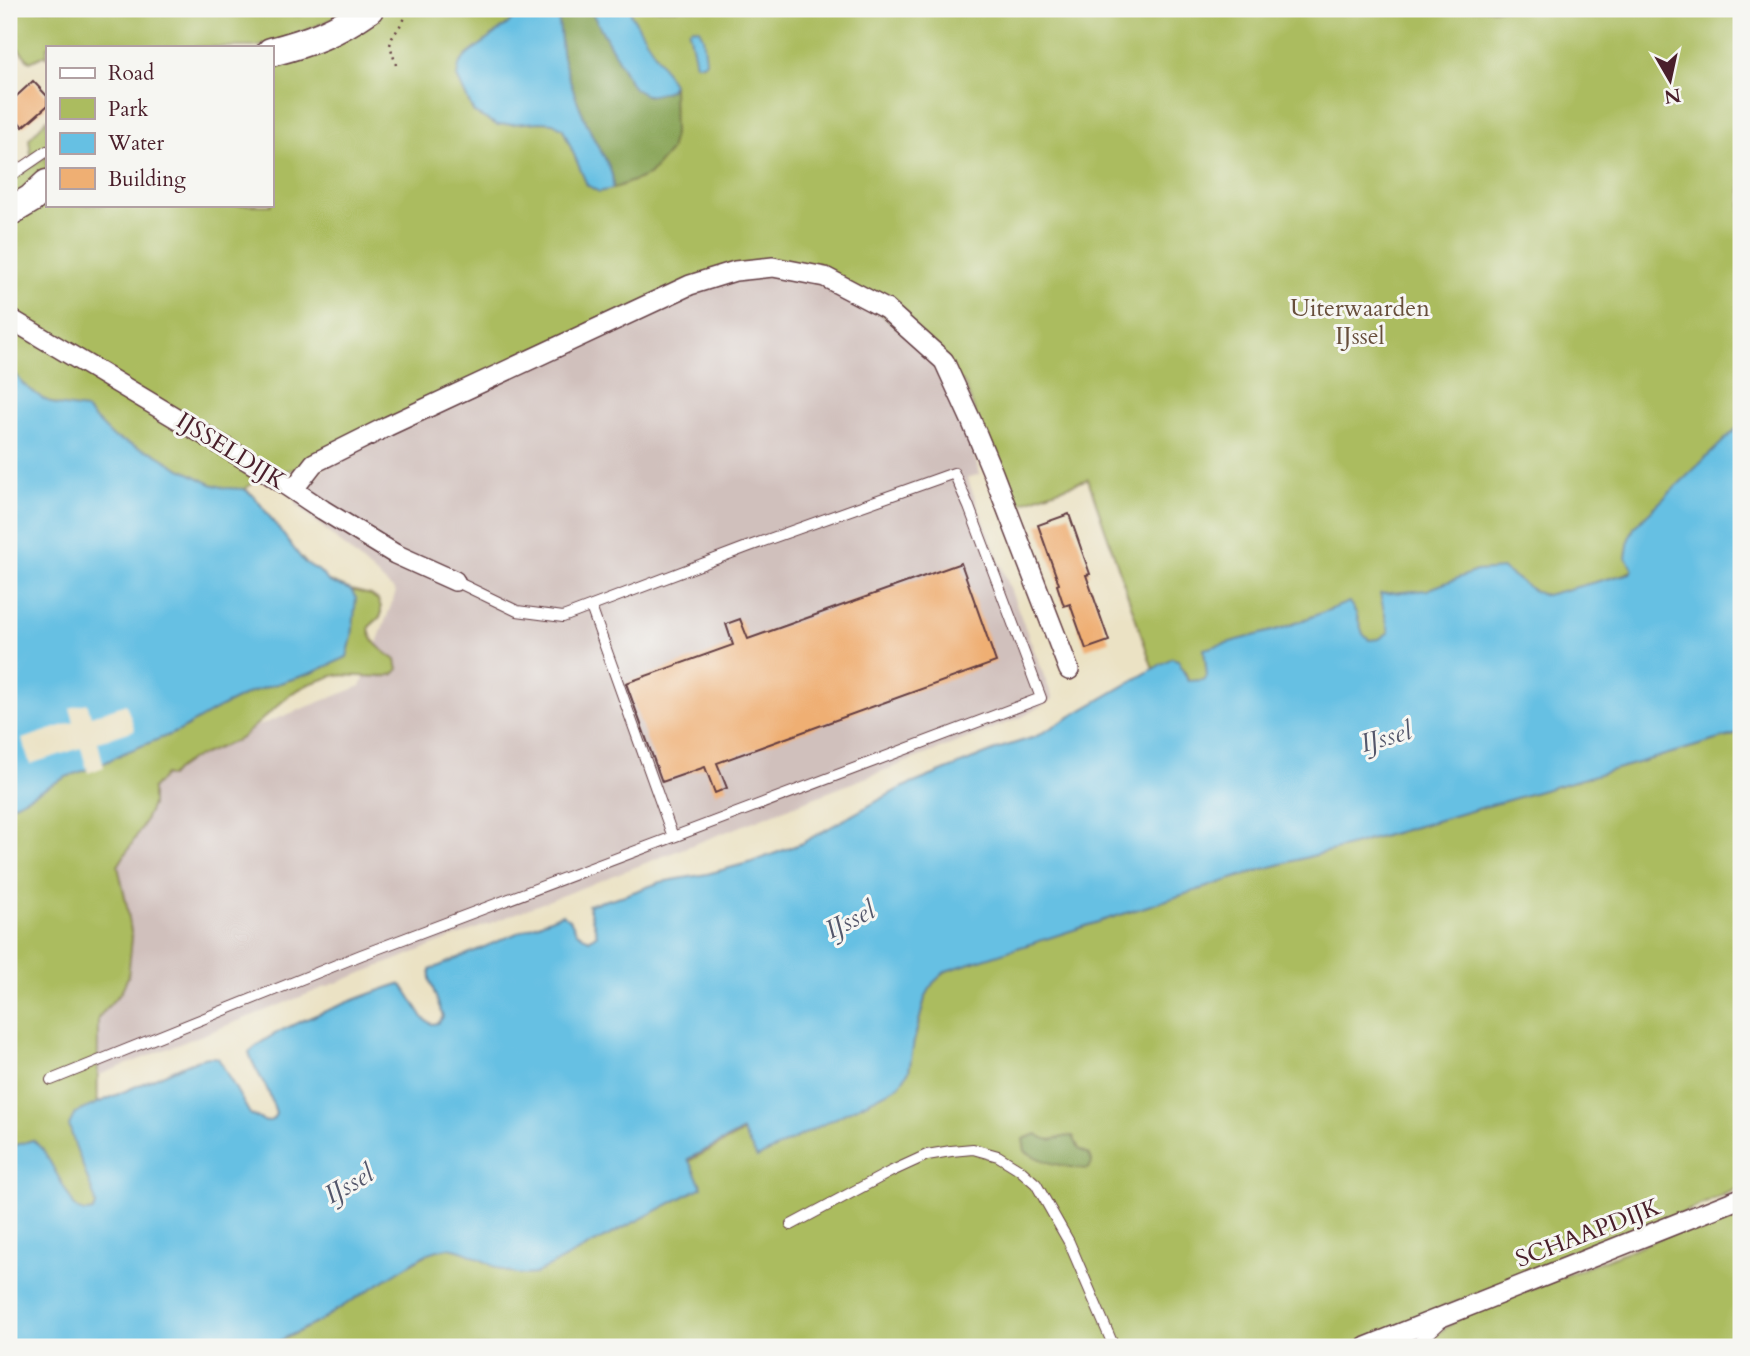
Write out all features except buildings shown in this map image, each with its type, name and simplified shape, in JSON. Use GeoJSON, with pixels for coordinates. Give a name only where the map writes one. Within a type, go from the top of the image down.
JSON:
{"type":"FeatureCollection","features":[{"type":"Feature","properties":{"kind":"street"},"geometry":{"type":"LineString","coordinates":[[273,51],[324,36],[369,9]]}},
{"type":"Feature","properties":{"kind":"street"},"geometry":{"type":"LineString","coordinates":[[9,212],[31,199],[46,185]]}},
{"type":"Feature","properties":{"kind":"street"},"geometry":{"type":"LineString","coordinates":[[293,490],[314,463],[691,285],[734,271],[773,267],[825,278],[887,309],[944,361],[993,473],[1069,670]]}},
{"type":"Feature","properties":{"kind":"street","name":"IJSSELDIJK"},"geometry":{"type":"LineString","coordinates":[[9,318],[264,470],[396,554],[455,581]]}},
{"type":"Feature","properties":{"kind":"street","name":"SCHAAPDIJK"},"geometry":{"type":"LineString","coordinates":[[1366,1347],[1741,1198]]}},
{"type":"Feature","properties":{"kind":"lane"},"geometry":{"type":"LineString","coordinates":[[9,177],[46,151]]}},
{"type":"Feature","properties":{"kind":"lane"},"geometry":{"type":"LineString","coordinates":[[51,1080],[361,955],[1041,698],[954,473],[563,617],[517,611],[455,581]]}},
{"type":"Feature","properties":{"kind":"lane"},"geometry":{"type":"LineString","coordinates":[[591,607],[673,837]]}},
{"type":"Feature","properties":{"kind":"lane"},"geometry":{"type":"LineString","coordinates":[[791,1225],[927,1155],[973,1149],[998,1156],[1019,1168],[1036,1184],[1069,1242],[1114,1347]]}},
{"type":"Feature","properties":{"kind":"lane","name":"SCHAAPDIJK"},"geometry":{"type":"LineString","coordinates":[[1411,1347],[1452,1312]]}},
{"type":"Feature","properties":{"kind":"path"},"geometry":{"type":"LineString","coordinates":[[396,65],[390,46],[392,38],[411,9]]}},
{"type":"Feature","properties":{"kind":"shaded area"},"geometry":{"type":"Polygon","coordinates":[[[794,273],[885,315],[939,365],[964,423],[980,474],[967,478],[1053,699],[1022,717],[9,1110],[9,828],[40,810],[361,686],[396,592],[295,503],[324,468],[333,460],[714,281],[794,273]]]}},
{"type":"Feature","properties":{"kind":"green space"},"geometry":{"type":"Polygon","coordinates":[[[9,9],[279,9],[295,15],[324,9],[355,9],[281,42],[261,46],[46,46],[46,56],[30,62],[9,38],[9,9]]]}},
{"type":"Feature","properties":{"kind":"green space","name":"Uiterwaarden IJssel"},"geometry":{"type":"Polygon","coordinates":[[[381,9],[1741,9],[1741,531],[1622,575],[1377,642],[1189,681],[1183,668],[1177,666],[1153,669],[1088,479],[1009,507],[965,385],[841,280],[743,265],[297,469],[279,472],[272,468],[245,489],[254,496],[292,548],[314,572],[326,580],[371,595],[378,600],[381,616],[369,627],[370,633],[378,646],[396,660],[398,670],[383,677],[336,675],[309,684],[292,693],[240,739],[192,759],[170,777],[165,775],[152,789],[152,805],[118,866],[132,938],[128,977],[121,992],[98,1018],[97,1209],[9,1246],[9,224],[46,201],[46,206],[273,206],[273,59],[381,9]]]}},
{"type":"Feature","properties":{"kind":"green space"},"geometry":{"type":"Polygon","coordinates":[[[556,9],[590,9],[633,87],[648,96],[670,90],[673,84],[674,134],[670,151],[649,175],[612,189],[610,168],[583,116],[566,68],[556,9]]]}},
{"type":"Feature","properties":{"kind":"green space"},"geometry":{"type":"Polygon","coordinates":[[[46,120],[46,147],[31,156],[29,139],[46,120]]]}},
{"type":"Feature","properties":{"kind":"green space"},"geometry":{"type":"Polygon","coordinates":[[[46,157],[46,174],[9,204],[9,182],[46,157]]]}},
{"type":"Feature","properties":{"kind":"green space"},"geometry":{"type":"Polygon","coordinates":[[[1741,733],[1741,1187],[1620,1241],[1488,1289],[1347,1347],[268,1347],[316,1323],[435,1250],[685,1163],[914,1042],[925,998],[933,983],[946,971],[1263,869],[1741,733]]]}},
{"type":"Feature","properties":{"kind":"green space"},"geometry":{"type":"Polygon","coordinates":[[[1037,1134],[1051,1140],[1073,1136],[1079,1149],[1090,1156],[1092,1163],[1088,1169],[1071,1167],[1048,1162],[1025,1151],[1023,1139],[1037,1134]]]}},
{"type":"Feature","properties":{"kind":"green space"},"geometry":{"type":"Polygon","coordinates":[[[1741,1206],[1741,1347],[1418,1347],[1463,1316],[1741,1206]]]}},
{"type":"Feature","properties":{"kind":"water"},"geometry":{"type":"Polygon","coordinates":[[[527,9],[556,9],[566,68],[583,116],[610,168],[612,189],[599,192],[587,185],[563,129],[553,123],[540,122],[497,125],[474,113],[457,77],[459,65],[466,56],[527,9]]]}},
{"type":"Feature","properties":{"kind":"water"},"geometry":{"type":"Polygon","coordinates":[[[590,9],[631,9],[631,14],[673,84],[670,90],[647,95],[633,87],[590,9]]]}},
{"type":"Feature","properties":{"kind":"water"},"geometry":{"type":"Polygon","coordinates":[[[692,28],[699,29],[703,37],[706,61],[703,64],[696,64],[689,31],[692,28]]]}},
{"type":"Feature","properties":{"kind":"water"},"geometry":{"type":"Polygon","coordinates":[[[9,368],[23,384],[43,399],[57,405],[85,409],[113,437],[152,452],[211,484],[244,489],[254,496],[304,562],[319,571],[329,582],[351,590],[356,598],[347,657],[312,673],[251,692],[179,731],[66,777],[9,807],[9,368]]]}},
{"type":"Feature","properties":{"kind":"water","name":"IJssel"},"geometry":{"type":"Polygon","coordinates":[[[1741,424],[1741,733],[1263,869],[946,971],[933,983],[925,998],[909,1071],[899,1086],[757,1158],[742,1131],[688,1159],[702,1187],[535,1274],[514,1274],[471,1255],[447,1248],[423,1256],[316,1323],[267,1347],[9,1347],[9,1147],[33,1140],[44,1151],[75,1207],[83,1212],[93,1211],[96,1206],[95,1199],[69,1125],[75,1113],[187,1064],[206,1058],[218,1058],[250,1114],[266,1122],[272,1120],[276,1114],[273,1103],[249,1052],[281,1031],[399,984],[424,1019],[432,1024],[438,1023],[443,1017],[430,980],[430,970],[562,914],[570,920],[576,931],[589,940],[597,934],[588,905],[661,882],[752,862],[800,844],[899,789],[1035,737],[1172,658],[1178,660],[1188,681],[1203,680],[1207,676],[1204,649],[1283,628],[1349,602],[1363,634],[1369,640],[1379,639],[1389,632],[1380,594],[1427,590],[1476,571],[1503,569],[1534,591],[1546,595],[1630,573],[1633,569],[1626,558],[1629,538],[1635,526],[1741,424]]]}},
{"type":"Feature","properties":{"kind":"pier"},"geometry":{"type":"Polygon","coordinates":[[[87,703],[91,716],[126,704],[135,730],[98,742],[104,767],[88,773],[81,748],[30,764],[22,739],[74,722],[70,708],[87,703]]]}}]}
